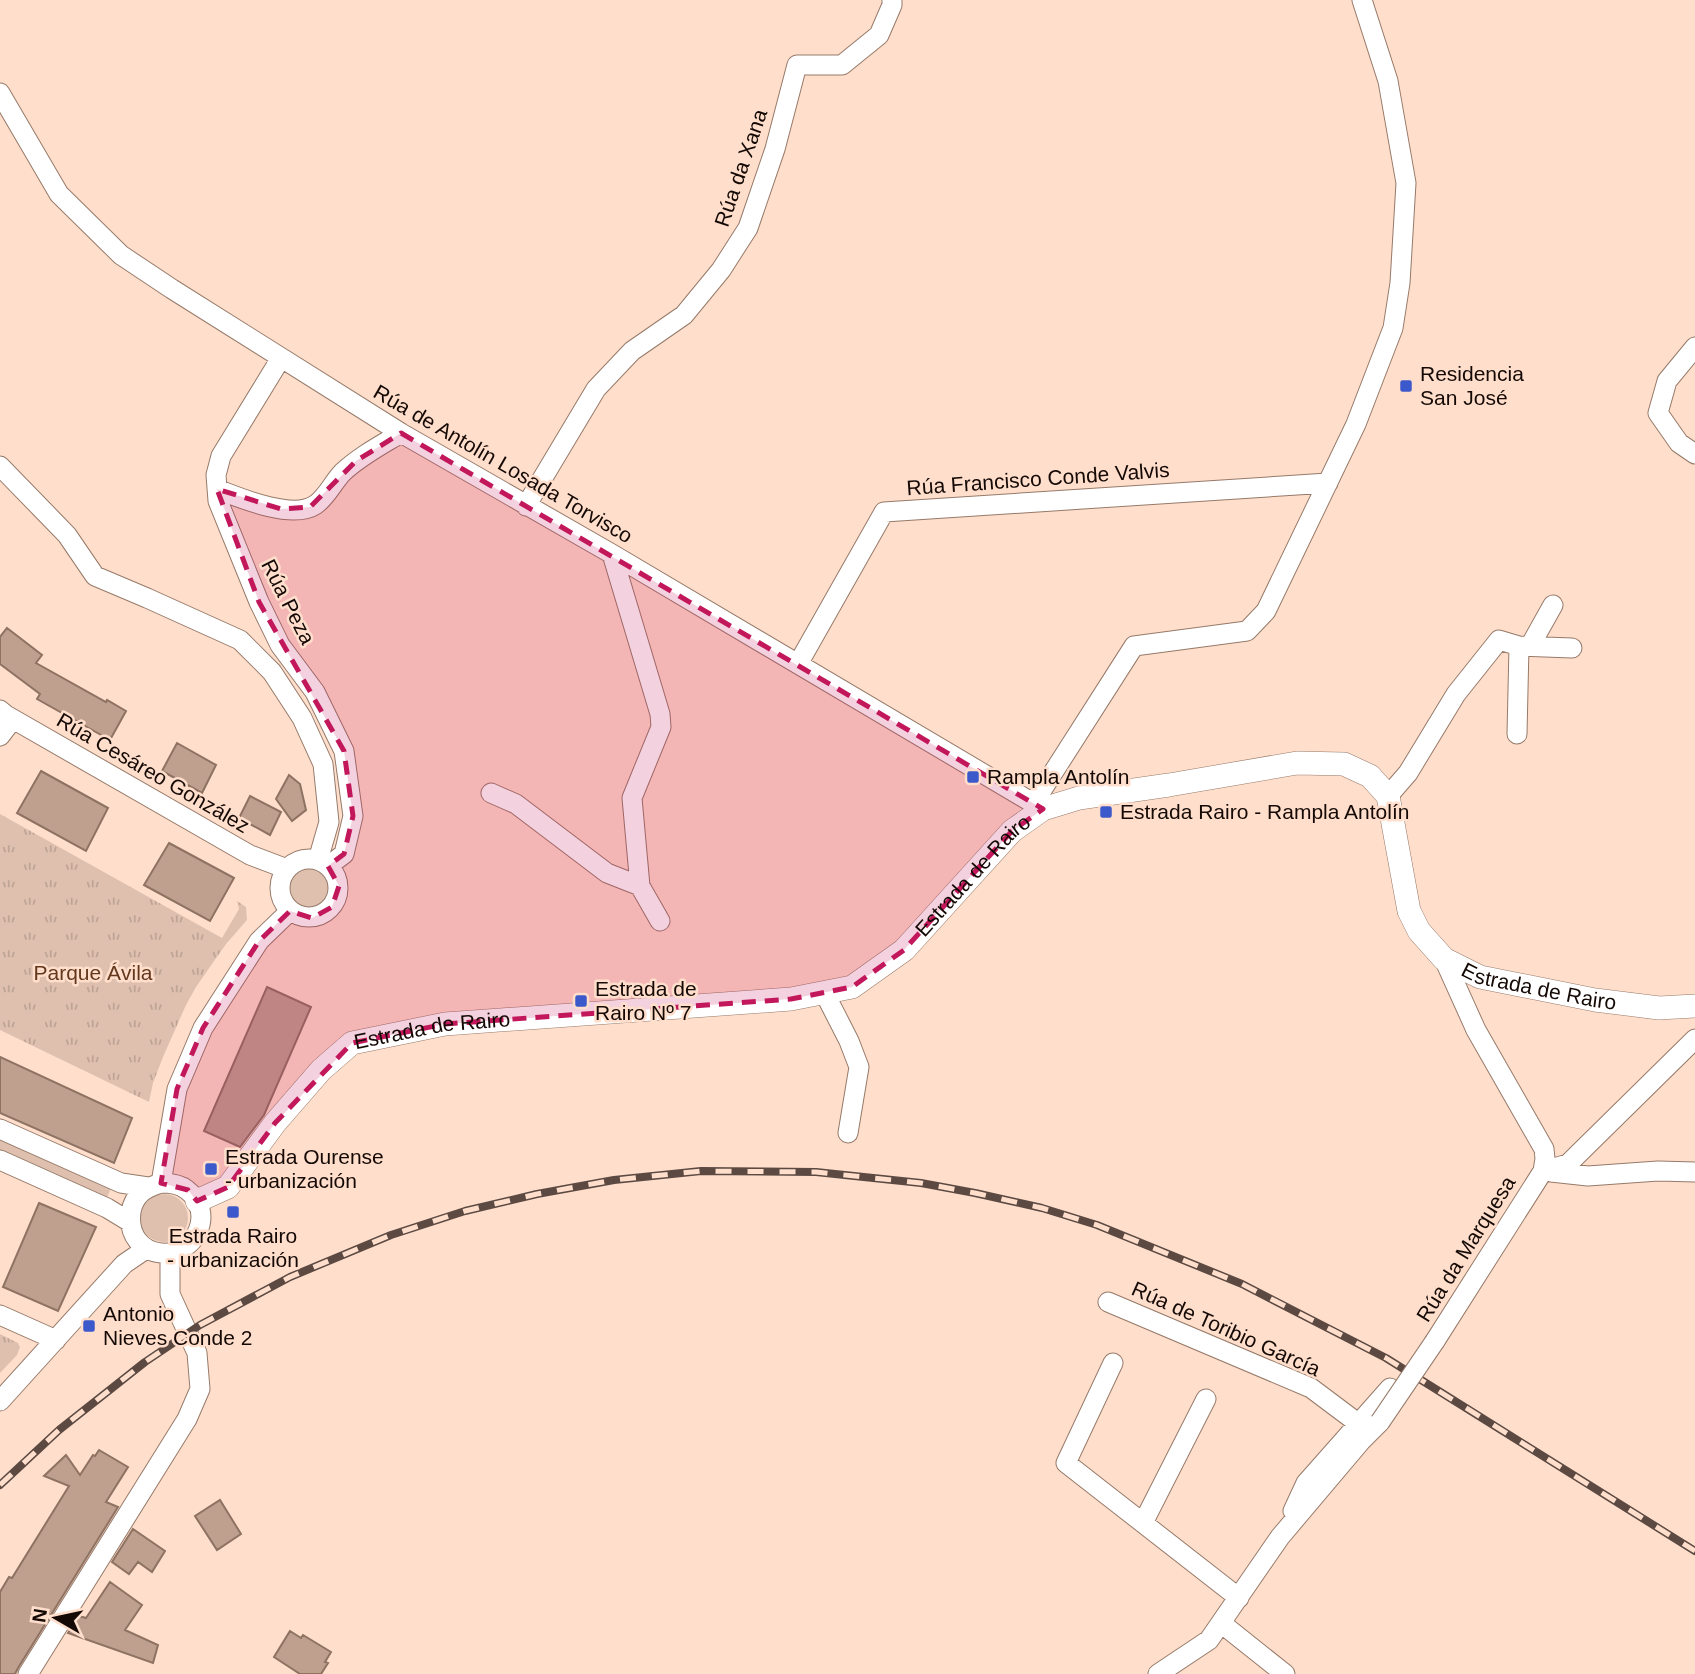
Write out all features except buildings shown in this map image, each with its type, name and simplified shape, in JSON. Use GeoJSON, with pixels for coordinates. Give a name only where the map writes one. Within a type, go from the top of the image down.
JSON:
{"type":"FeatureCollection","features":[{"type":"Feature","properties":{"kind":"street","name":"Rúa da Xana"},"geometry":{"type":"LineString","coordinates":[[526,506],[596,389],[632,351],[684,315],[721,270],[748,228],[775,149],[797,65],[842,65],[879,35],[892,0]]}},
{"type":"Feature","properties":{"kind":"street"},"geometry":{"type":"LineString","coordinates":[[1038,807],[1134,646],[1247,631],[1266,611],[1356,424],[1381,362],[1393,328],[1406,183],[1388,81],[1362,0]]}},
{"type":"Feature","properties":{"kind":"street","name":"Rúa de Antolín Losada Torvisco"},"geometry":{"type":"LineString","coordinates":[[0,93],[60,194],[121,255],[401,433],[612,554],[1038,807]]}},
{"type":"Feature","properties":{"kind":"street"},"geometry":{"type":"LineString","coordinates":[[1695,347],[1667,382],[1658,414],[1679,443],[1695,454]]}},
{"type":"Feature","properties":{"kind":"street","name":"Rúa Peza"},"geometry":{"type":"LineString","coordinates":[[281,358],[221,456],[216,475],[217,489],[218,501],[259,602],[281,645],[315,692],[344,751],[353,816],[344,854],[323,863]]}},
{"type":"Feature","properties":{"kind":"street"},"geometry":{"type":"LineString","coordinates":[[217,489],[250,502],[281,509],[310,507],[317,503],[341,474],[356,461],[401,433]]}},
{"type":"Feature","properties":{"kind":"street"},"geometry":{"type":"LineString","coordinates":[[0,466],[67,535],[95,576],[240,640],[272,672],[302,718],[323,764],[329,822],[323,863]]}},
{"type":"Feature","properties":{"kind":"street","name":"Rúa Francisco Conde Valvis"},"geometry":{"type":"LineString","coordinates":[[798,664],[884,512],[1328,483]]}},
{"type":"Feature","properties":{"kind":"street"},"geometry":{"type":"LineString","coordinates":[[612,554],[660,714],[661,727],[632,798],[640,886],[660,921]]}},
{"type":"Feature","properties":{"kind":"street"},"geometry":{"type":"LineString","coordinates":[[1517,734],[1524,646],[1553,605]]}},
{"type":"Feature","properties":{"kind":"street"},"geometry":{"type":"LineString","coordinates":[[1388,796],[1408,774],[1456,694],[1499,640],[1524,646],[1572,648]]}},
{"type":"Feature","properties":{"kind":"street"},"geometry":{"type":"LineString","coordinates":[[0,736],[6,714]]}},
{"type":"Feature","properties":{"kind":"street","name":"Rúa Cesáreo González"},"geometry":{"type":"LineString","coordinates":[[6,714],[250,855],[287,869]]}},
{"type":"Feature","properties":{"kind":"street","name":"Estrada de Rairo"},"geometry":{"type":"LineString","coordinates":[[197,1201],[228,1187],[275,1123],[321,1070],[352,1043],[445,1024],[791,999],[852,987],[904,950],[1012,831],[1038,807],[1297,762],[1344,764],[1370,776],[1388,796],[1409,911],[1419,931],[1444,959],[1480,976],[1595,1000],[1659,1008],[1695,1006]]}},
{"type":"Feature","properties":{"kind":"street"},"geometry":{"type":"LineString","coordinates":[[491,793],[516,804],[607,873],[640,886]]}},
{"type":"Feature","properties":{"kind":"street"},"geometry":{"type":"LineString","coordinates":[[307,859],[323,863],[336,875],[338,897],[332,908],[323,915],[300,917],[290,911],[283,902],[281,879],[287,869],[296,862],[307,859]]}},
{"type":"Feature","properties":{"kind":"street"},"geometry":{"type":"LineString","coordinates":[[0,1129],[121,1183],[155,1185],[175,1184],[188,1190],[197,1201],[201,1214],[200,1228],[194,1240],[183,1249],[170,1254],[146,1249],[135,1236],[131,1209],[138,1196],[155,1185],[177,1089],[203,1028],[258,941],[290,911]]}},
{"type":"Feature","properties":{"kind":"street","name":"Rúa da Marquesa"},"geometry":{"type":"LineString","coordinates":[[1158,1674],[1209,1640],[1280,1537],[1361,1440],[1380,1422],[1543,1171],[1544,1149],[1476,1030],[1444,959]]}},
{"type":"Feature","properties":{"kind":"street"},"geometry":{"type":"LineString","coordinates":[[824,992],[859,1067],[848,1133]]}},
{"type":"Feature","properties":{"kind":"street"},"geometry":{"type":"LineString","coordinates":[[1543,1171],[1568,1164],[1695,1038]]}},
{"type":"Feature","properties":{"kind":"street"},"geometry":{"type":"LineString","coordinates":[[0,1160],[107,1208],[131,1223]]}},
{"type":"Feature","properties":{"kind":"street"},"geometry":{"type":"LineString","coordinates":[[1543,1171],[1588,1176],[1658,1171],[1695,1172]]}},
{"type":"Feature","properties":{"kind":"street"},"geometry":{"type":"LineString","coordinates":[[0,1401],[124,1265],[146,1249]]}},
{"type":"Feature","properties":{"kind":"street"},"geometry":{"type":"LineString","coordinates":[[28,1674],[187,1419],[200,1389],[197,1353],[170,1294],[170,1254]]}},
{"type":"Feature","properties":{"kind":"street","name":"Rúa de Toribio García"},"geometry":{"type":"LineString","coordinates":[[1108,1302],[1311,1388],[1359,1424]]}},
{"type":"Feature","properties":{"kind":"street"},"geometry":{"type":"LineString","coordinates":[[0,1315],[56,1340]]}},
{"type":"Feature","properties":{"kind":"street"},"geometry":{"type":"LineString","coordinates":[[1114,1363],[1066,1463],[1239,1598]]}},
{"type":"Feature","properties":{"kind":"street","name":"Rúa da Marquesa"},"geometry":{"type":"LineString","coordinates":[[1280,1537],[1306,1483],[1390,1388]]}},
{"type":"Feature","properties":{"kind":"street"},"geometry":{"type":"LineString","coordinates":[[1143,1523],[1206,1399]]}},
{"type":"Feature","properties":{"kind":"street"},"geometry":{"type":"LineString","coordinates":[[1221,1623],[1285,1674]]}},
{"type":"Feature","properties":{"kind":"highlighted area"},"geometry":{"type":"Polygon","coordinates":[[[401,433],[1043,809],[1012,831],[904,950],[852,987],[791,999],[445,1024],[352,1043],[275,1123],[228,1187],[197,1201],[188,1190],[161,1183],[177,1089],[203,1028],[259,941],[290,911],[312,918],[332,907],[339,886],[328,866],[344,854],[353,816],[344,751],[259,602],[217,489],[281,509],[310,507],[356,461],[401,433]]]}},
{"type":"Feature","properties":{"kind":"green space","name":"Parque Ávila"},"geometry":{"type":"Polygon","coordinates":[[[0,814],[222,938],[239,909],[237,901],[246,907],[247,920],[226,944],[186,1005],[153,1083],[149,1102],[0,1030],[0,814]]]}},
{"type":"Feature","properties":{"kind":"green space"},"geometry":{"type":"Polygon","coordinates":[[[310,868],[324,874],[330,888],[324,902],[310,908],[296,902],[290,888],[296,874],[310,868]]]}},
{"type":"Feature","properties":{"kind":"green space"},"geometry":{"type":"Polygon","coordinates":[[[0,1139],[111,1188],[107,1198],[0,1150],[0,1139]]]}},
{"type":"Feature","properties":{"kind":"green space"},"geometry":{"type":"Polygon","coordinates":[[[164,1194],[181,1201],[188,1218],[181,1235],[164,1242],[147,1235],[140,1218],[147,1201],[164,1194]]]}},
{"type":"Feature","properties":{"kind":"green space"},"geometry":{"type":"Polygon","coordinates":[[[0,1334],[18,1343],[20,1347],[17,1355],[0,1373],[0,1334]]]}},
{"type":"Feature","properties":{"kind":"railway"},"geometry":{"type":"LineString","coordinates":[[0,1485],[59,1430],[145,1362],[200,1325],[290,1277],[391,1235],[465,1211],[614,1180],[701,1171],[816,1172],[921,1183],[1042,1208],[1097,1225],[1242,1284],[1386,1358],[1695,1551]]}},
{"type":"Feature","properties":{"kind":"place","name":"Residencia San José"},"geometry":{"type":"Point","coordinates":[1406,386]}},
{"type":"Feature","properties":{"kind":"place","name":"Rampla Antolín"},"geometry":{"type":"Point","coordinates":[973,777]}},
{"type":"Feature","properties":{"kind":"place","name":"Estrada Rairo - Rampla Antolín"},"geometry":{"type":"Point","coordinates":[1106,812]}},
{"type":"Feature","properties":{"kind":"place","name":"Estrada de Rairo Nº 7"},"geometry":{"type":"Point","coordinates":[581,1001]}},
{"type":"Feature","properties":{"kind":"place","name":"Estrada Ourense - urbanización"},"geometry":{"type":"Point","coordinates":[211,1169]}},
{"type":"Feature","properties":{"kind":"place","name":"Estrada Rairo - urbanización"},"geometry":{"type":"Point","coordinates":[233,1212]}},
{"type":"Feature","properties":{"kind":"place","name":"Antonio Nieves Conde 2"},"geometry":{"type":"Point","coordinates":[89,1326]}}]}
